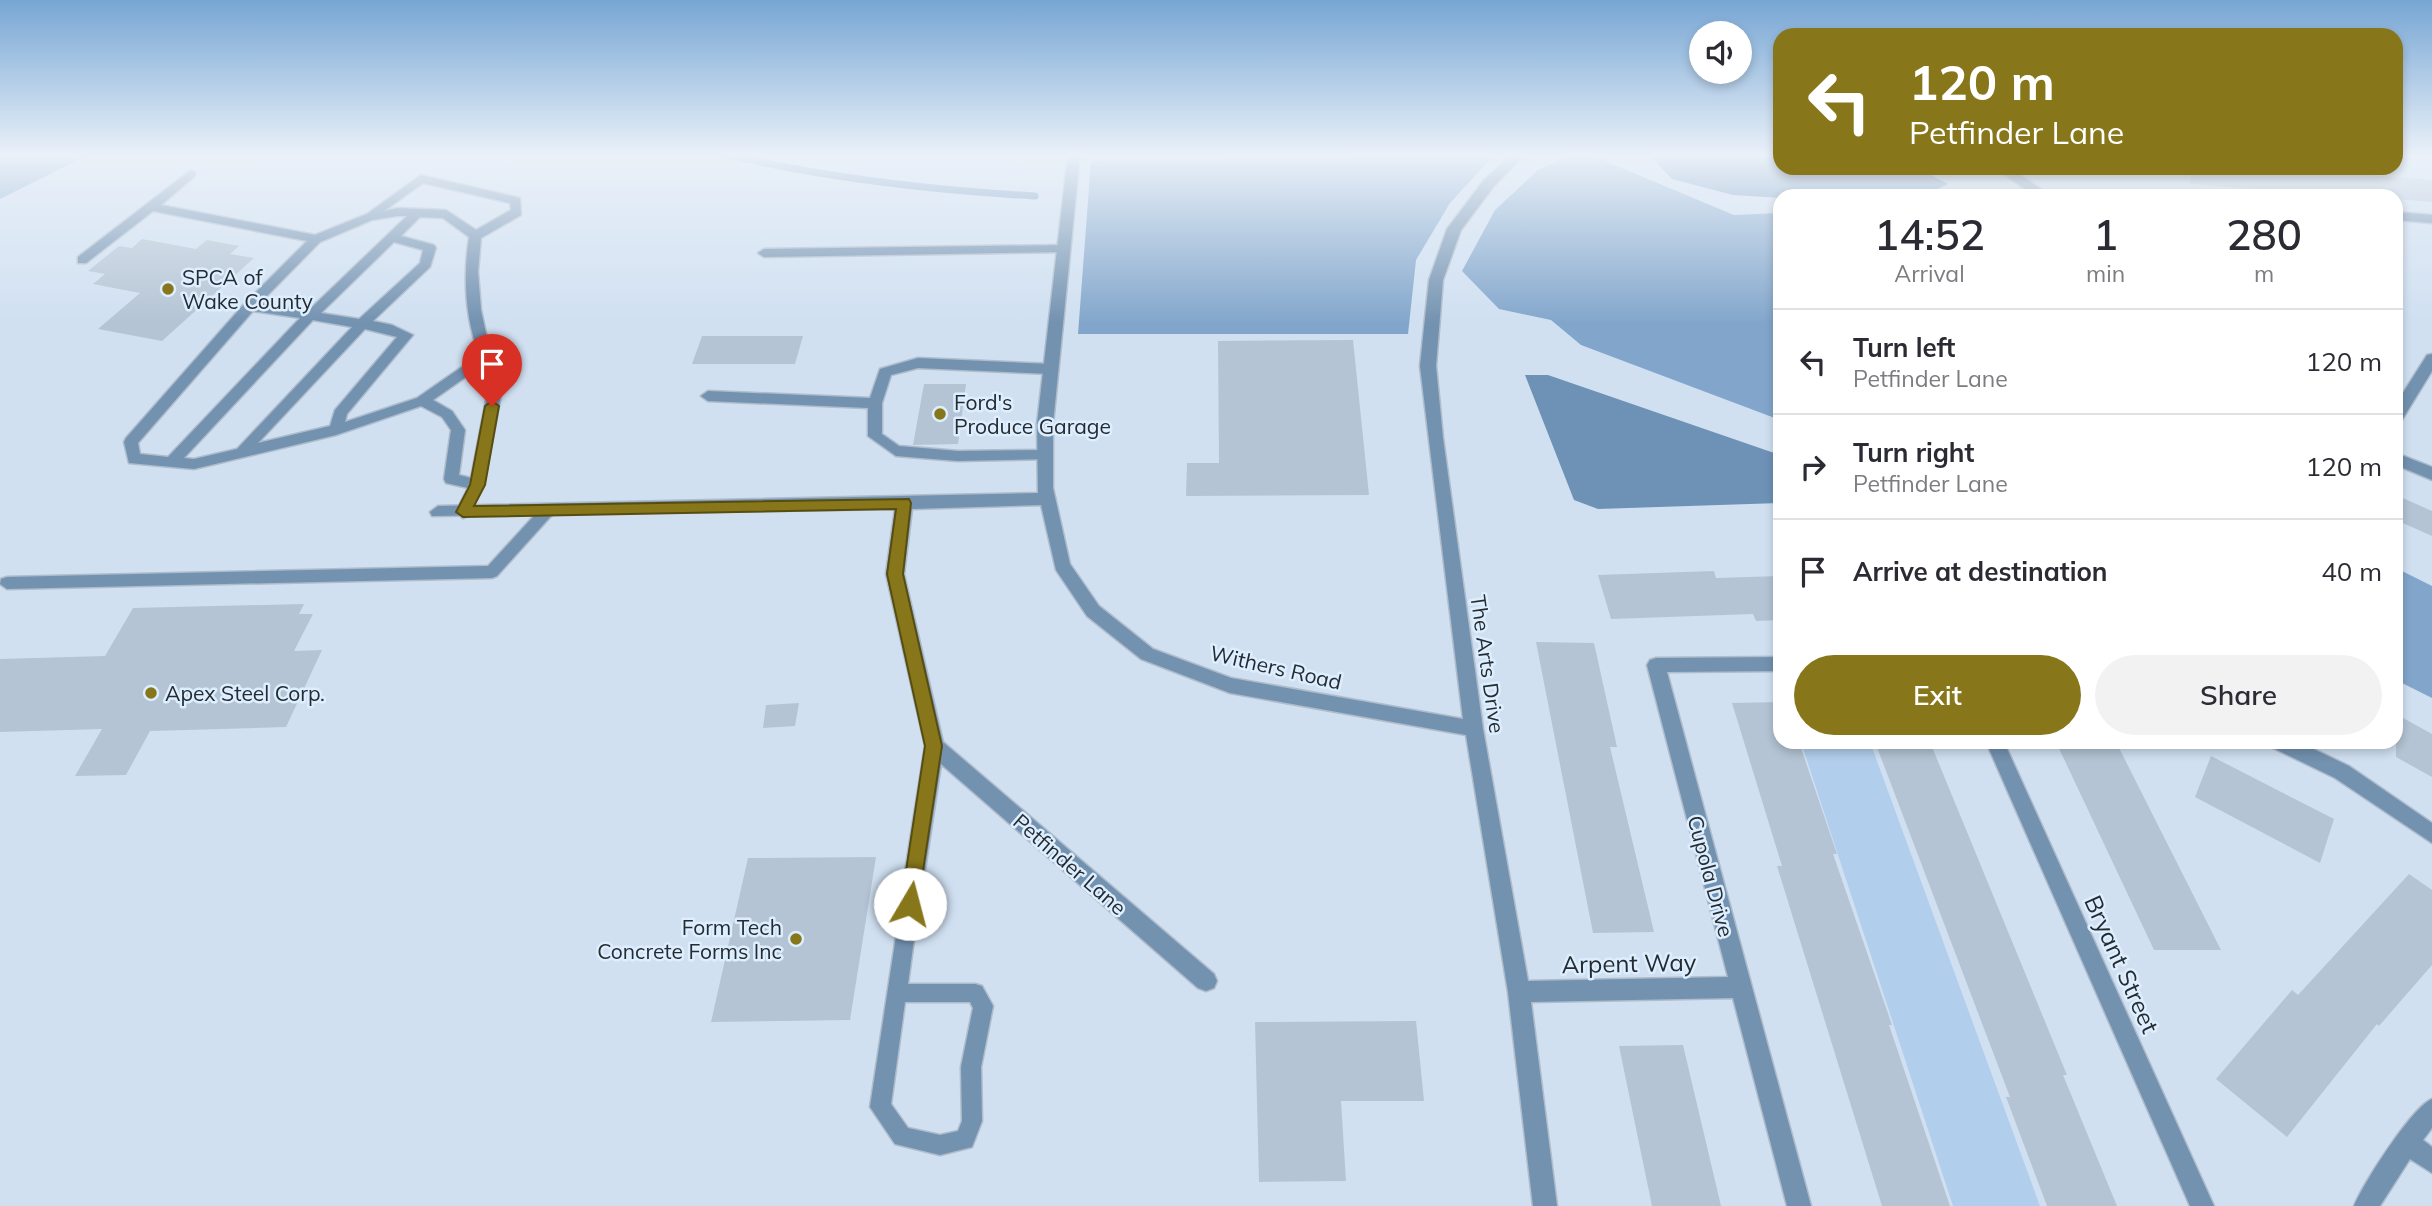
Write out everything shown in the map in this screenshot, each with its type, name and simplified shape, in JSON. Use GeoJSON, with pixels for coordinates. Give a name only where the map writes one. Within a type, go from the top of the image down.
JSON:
{"type":"FeatureCollection","features":[{"type":"Feature","properties":{"kind":"street","name":"Withers Road"},"geometry":{"type":"LineString","coordinates":[[1068,210],[1045,424],[1047,499],[1062,565],[1093,611],[1147,654],[1230,685],[1474,729]]}},
{"type":"Feature","properties":{"kind":"street","name":"The Arts Drive"},"geometry":{"type":"LineString","coordinates":[[1468,210],[1454,229],[1436,280],[1428,366],[1435,438],[1474,729],[1519,992],[1545,1206]]}},
{"type":"Feature","properties":{"kind":"street"},"geometry":{"type":"LineString","coordinates":[[2403,217],[2432,219]]}},
{"type":"Feature","properties":{"kind":"street"},"geometry":{"type":"LineString","coordinates":[[2403,405],[2432,359]]}},
{"type":"Feature","properties":{"kind":"street"},"geometry":{"type":"LineString","coordinates":[[2403,462],[2432,474]]}},
{"type":"Feature","properties":{"kind":"street"},"geometry":{"type":"LineString","coordinates":[[438,512],[1047,499]]}},
{"type":"Feature","properties":{"kind":"street"},"geometry":{"type":"LineString","coordinates":[[904,503],[895,574],[934,746],[910,904]]}},
{"type":"Feature","properties":{"kind":"street","name":"Cupola Drive"},"geometry":{"type":"LineString","coordinates":[[1773,664],[1656,665],[1799,1206]]}},
{"type":"Feature","properties":{"kind":"street","name":"Petfinder Lane"},"geometry":{"type":"LineString","coordinates":[[934,746],[1206,981]]}},
{"type":"Feature","properties":{"kind":"street","name":"Bryant Street"},"geometry":{"type":"LineString","coordinates":[[1998,749],[2202,1206]]}},
{"type":"Feature","properties":{"kind":"street"},"geometry":{"type":"LineString","coordinates":[[2294,749],[2342,772],[2432,834]]}},
{"type":"Feature","properties":{"kind":"street","name":"Arpent Way"},"geometry":{"type":"LineString","coordinates":[[1519,992],[1740,987]]}},
{"type":"Feature","properties":{"kind":"street"},"geometry":{"type":"LineString","coordinates":[[2366,1206],[2407,1142],[2432,1110]]}},
{"type":"Feature","properties":{"kind":"street"},"geometry":{"type":"LineString","coordinates":[[2407,1142],[2432,1161]]}},
{"type":"Feature","properties":{"kind":"lane"},"geometry":{"type":"LineString","coordinates":[[82,260],[147,210]]}},
{"type":"Feature","properties":{"kind":"lane"},"geometry":{"type":"LineString","coordinates":[[168,210],[316,239]]}},
{"type":"Feature","properties":{"kind":"lane"},"geometry":{"type":"LineString","coordinates":[[369,217],[378,210]]}},
{"type":"Feature","properties":{"kind":"lane"},"geometry":{"type":"LineString","coordinates":[[463,512],[477,485],[497,379],[484,358],[470,263],[475,236],[517,210]]}},
{"type":"Feature","properties":{"kind":"lane"},"geometry":{"type":"LineString","coordinates":[[475,236],[446,214],[397,212],[369,217],[316,239],[250,306],[131,442],[134,459],[194,464],[336,430],[422,401],[484,358]]}},
{"type":"Feature","properties":{"kind":"lane"},"geometry":{"type":"LineString","coordinates":[[172,462],[309,317],[417,213]]}},
{"type":"Feature","properties":{"kind":"lane"},"geometry":{"type":"LineString","coordinates":[[241,453],[362,324],[426,264],[430,248],[393,237]]}},
{"type":"Feature","properties":{"kind":"lane"},"geometry":{"type":"LineString","coordinates":[[764,253],[1064,249]]}},
{"type":"Feature","properties":{"kind":"lane"},"geometry":{"type":"LineString","coordinates":[[250,306],[387,328],[406,335],[340,413],[336,430]]}},
{"type":"Feature","properties":{"kind":"lane"},"geometry":{"type":"LineString","coordinates":[[1045,455],[958,456],[896,451],[875,436],[875,403],[886,372],[918,363],[1051,369]]}},
{"type":"Feature","properties":{"kind":"lane"},"geometry":{"type":"LineString","coordinates":[[709,396],[875,403]]}},
{"type":"Feature","properties":{"kind":"lane"},"geometry":{"type":"LineString","coordinates":[[422,401],[447,414],[458,430],[451,479],[477,485]]}},
{"type":"Feature","properties":{"kind":"lane"},"geometry":{"type":"LineString","coordinates":[[7,583],[492,572],[547,511]]}},
{"type":"Feature","properties":{"kind":"lane"},"geometry":{"type":"LineString","coordinates":[[897,993],[975,993],[983,1006],[971,1067],[972,1121],[965,1140],[940,1145],[902,1137],[880,1107],[910,904]]}},
{"type":"Feature","properties":{"kind":"shaded area"},"geometry":{"type":"Polygon","coordinates":[[[1087,210],[1446,210],[1416,260],[1408,334],[1078,334],[1087,210]]]}},
{"type":"Feature","properties":{"kind":"shaded area"},"geometry":{"type":"Polygon","coordinates":[[[1495,210],[1723,210],[1734,215],[1773,213],[1773,417],[1581,345],[1551,320],[1499,309],[1462,271],[1495,210]]]}},
{"type":"Feature","properties":{"kind":"shaded area"},"geometry":{"type":"Polygon","coordinates":[[[1525,375],[1548,375],[1773,453],[1773,503],[1598,509],[1574,500],[1525,375]]]}},
{"type":"Feature","properties":{"kind":"shaded area"},"geometry":{"type":"Polygon","coordinates":[[[2403,572],[2432,586],[2432,698],[2403,684],[2403,572]]]}},
{"type":"Feature","properties":{"kind":"shaded area"},"geometry":{"type":"Polygon","coordinates":[[[1803,749],[1873,749],[2040,1206],[1953,1206],[1803,749]]]}},
{"type":"Feature","properties":{"kind":"building","name":"SPCA of Wake County"},"geometry":{"type":"Polygon","coordinates":[[[142,239],[196,249],[207,240],[239,246],[230,254],[254,258],[162,341],[98,329],[140,293],[93,284],[105,274],[88,271],[119,246],[132,248],[142,239]]]}},
{"type":"Feature","properties":{"kind":"building"},"geometry":{"type":"Polygon","coordinates":[[[702,336],[803,336],[795,364],[692,364],[702,336]]]}},
{"type":"Feature","properties":{"kind":"building"},"geometry":{"type":"Polygon","coordinates":[[[1353,340],[1369,495],[1186,496],[1187,463],[1219,463],[1218,341],[1353,340]]]}},
{"type":"Feature","properties":{"kind":"building","name":"Ford's Produce Garage"},"geometry":{"type":"Polygon","coordinates":[[[924,384],[966,384],[958,444],[913,445],[924,384]]]}},
{"type":"Feature","properties":{"kind":"building"},"geometry":{"type":"Polygon","coordinates":[[[2403,498],[2432,511],[2432,536],[2403,523],[2403,498]]]}},
{"type":"Feature","properties":{"kind":"building"},"geometry":{"type":"Polygon","coordinates":[[[1714,571],[1716,578],[1773,576],[1773,620],[1756,621],[1753,614],[1611,619],[1598,575],[1714,571]]]}},
{"type":"Feature","properties":{"kind":"building","name":"Apex Steel Corp."},"geometry":{"type":"Polygon","coordinates":[[[304,604],[299,614],[313,614],[294,651],[322,650],[286,727],[150,731],[126,775],[75,776],[102,729],[0,732],[0,659],[105,656],[133,608],[304,604]]]}},
{"type":"Feature","properties":{"kind":"building"},"geometry":{"type":"Polygon","coordinates":[[[1536,642],[1594,643],[1617,747],[1610,747],[1654,932],[1593,933],[1536,642]]]}},
{"type":"Feature","properties":{"kind":"building"},"geometry":{"type":"Polygon","coordinates":[[[1773,702],[1773,749],[1801,749],[1837,854],[1833,854],[1950,1206],[1882,1206],[1777,866],[1782,866],[1732,703],[1773,702]]]}},
{"type":"Feature","properties":{"kind":"building"},"geometry":{"type":"Polygon","coordinates":[[[799,703],[795,726],[763,728],[766,705],[799,703]]]}},
{"type":"Feature","properties":{"kind":"building"},"geometry":{"type":"Polygon","coordinates":[[[2403,718],[2432,734],[2432,777],[2396,757],[2396,749],[2403,749],[2403,718]]]}},
{"type":"Feature","properties":{"kind":"building"},"geometry":{"type":"Polygon","coordinates":[[[1878,749],[1933,749],[2067,1075],[2063,1075],[2117,1206],[2047,1206],[2006,1097],[2010,1097],[1878,749]]]}},
{"type":"Feature","properties":{"kind":"building"},"geometry":{"type":"Polygon","coordinates":[[[2059,749],[2120,749],[2221,950],[2154,950],[2059,749]]]}},
{"type":"Feature","properties":{"kind":"building"},"geometry":{"type":"Polygon","coordinates":[[[2211,756],[2334,819],[2320,863],[2195,797],[2211,756]]]}},
{"type":"Feature","properties":{"kind":"building","name":"Form Tech Concrete Forms Inc"},"geometry":{"type":"Polygon","coordinates":[[[876,857],[850,1020],[711,1022],[748,858],[876,857]]]}},
{"type":"Feature","properties":{"kind":"building"},"geometry":{"type":"Polygon","coordinates":[[[2409,874],[2432,890],[2432,965],[2379,1026],[2377,1024],[2287,1137],[2216,1079],[2292,990],[2298,995],[2409,874]]]}},
{"type":"Feature","properties":{"kind":"building"},"geometry":{"type":"Polygon","coordinates":[[[1416,1021],[1424,1101],[1341,1101],[1346,1181],[1259,1182],[1255,1022],[1416,1021]]]}},
{"type":"Feature","properties":{"kind":"building"},"geometry":{"type":"Polygon","coordinates":[[[1683,1045],[1721,1206],[1652,1206],[1619,1046],[1683,1045]]]}},
{"type":"Feature","properties":{"kind":"place","name":"SPCA of Wake County"},"geometry":{"type":"Point","coordinates":[168,289]}},
{"type":"Feature","properties":{"kind":"place","name":"Ford's Produce Garage"},"geometry":{"type":"Point","coordinates":[940,414]}},
{"type":"Feature","properties":{"kind":"place","name":"Apex Steel Corp."},"geometry":{"type":"Point","coordinates":[151,693]}},
{"type":"Feature","properties":{"kind":"place","name":"Form Tech Concrete Forms Inc"},"geometry":{"type":"Point","coordinates":[796,939]}},
{"type":"Feature","properties":{"kind":"route"},"geometry":{"type":"LineString","coordinates":[[492,406],[477,485],[463,512],[904,503],[895,574],[934,746],[910,904]]}}]}
